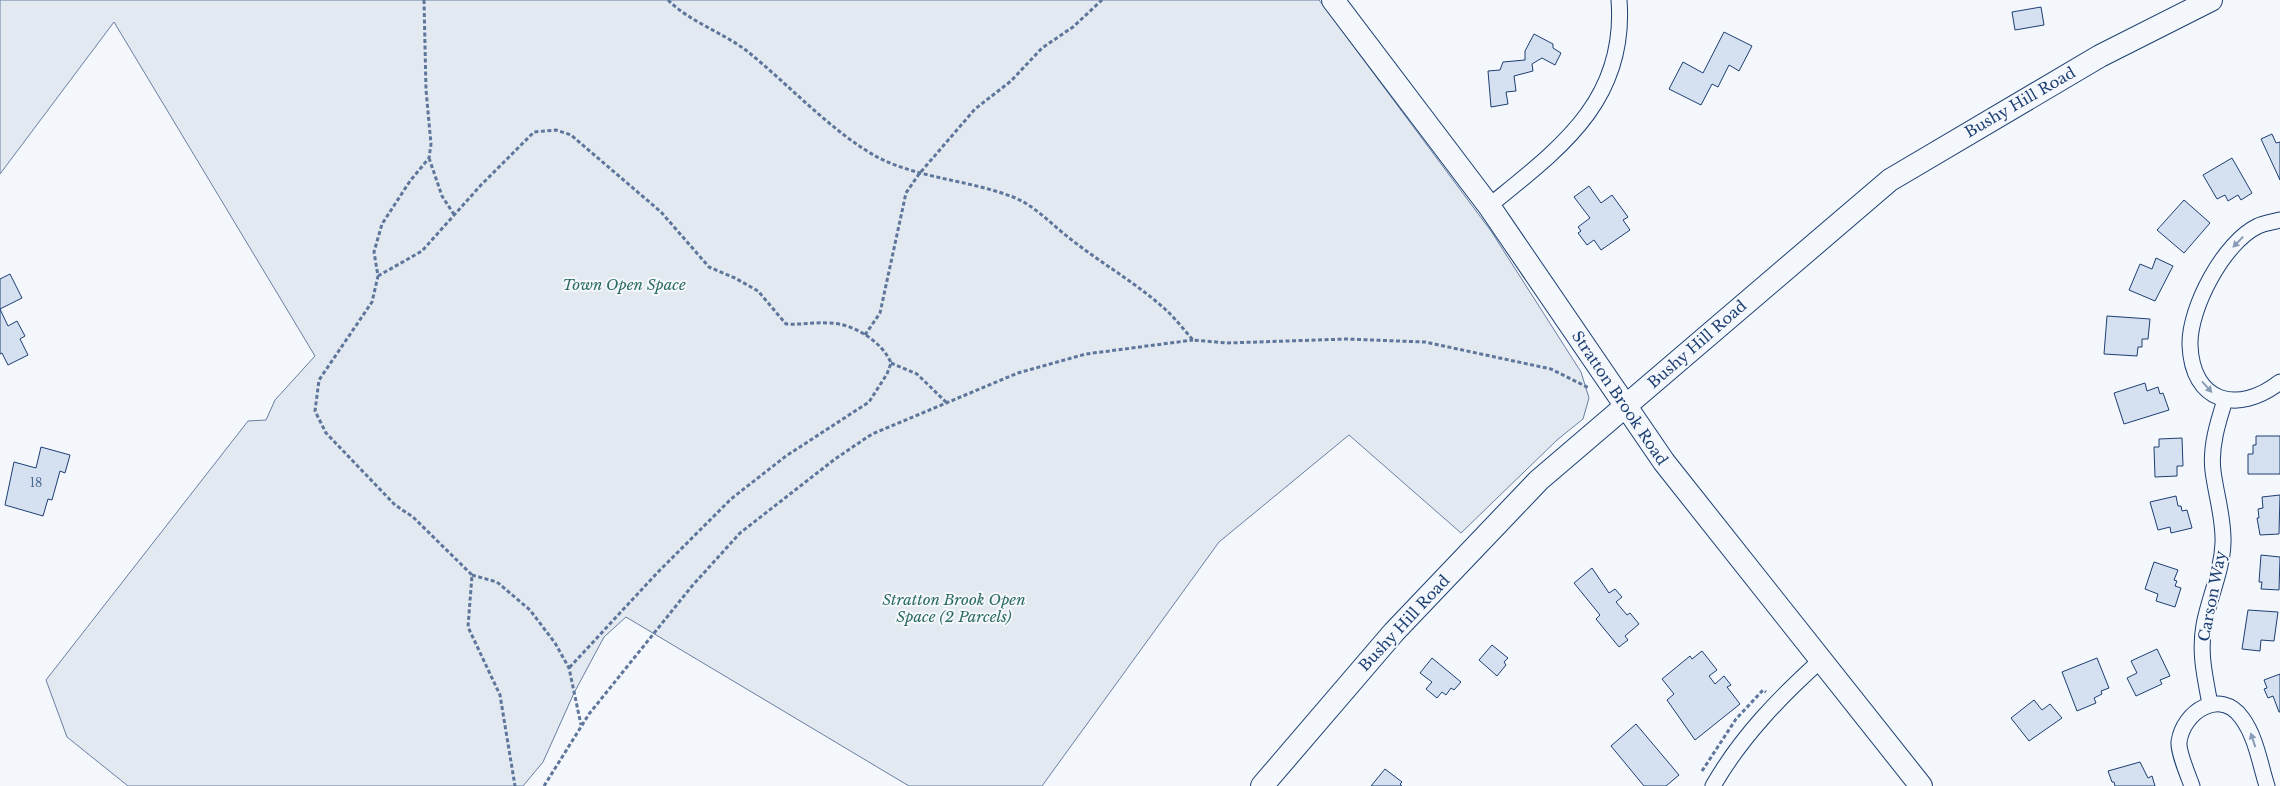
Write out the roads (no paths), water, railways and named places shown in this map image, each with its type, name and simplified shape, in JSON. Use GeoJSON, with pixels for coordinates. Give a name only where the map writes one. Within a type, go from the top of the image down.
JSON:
{"type":"FeatureCollection","features":[{"type":"Feature","properties":{"kind":"main road","name":"Stratton Brook Road"},"geometry":{"type":"LineString","coordinates":[[1333,0],[1489,206],[1664,462],[1723,540],[1921,786]]}},
{"type":"Feature","properties":{"kind":"main road","name":"Bushy Hill Road"},"geometry":{"type":"LineString","coordinates":[[1262,786],[1394,632],[1539,480],[1890,180],[2100,56],[2212,0]]}},
{"type":"Feature","properties":{"kind":"street"},"geometry":{"type":"LineString","coordinates":[[1489,206],[1552,155],[1594,107],[1606,82],[1618,41],[1619,0]]}},
{"type":"Feature","properties":{"kind":"street"},"geometry":{"type":"LineString","coordinates":[[2280,220],[2258,226],[2238,241],[2207,283],[2197,309],[2190,343],[2192,359],[2200,379],[2208,392],[2224,400],[2244,401],[2264,394],[2280,382]]}},
{"type":"Feature","properties":{"kind":"street","name":"Carson Way"},"geometry":{"type":"LineString","coordinates":[[2210,704],[2202,660],[2202,645],[2204,624],[2222,557],[2222,523],[2213,469],[2214,446],[2224,400]]}},
{"type":"Feature","properties":{"kind":"street"},"geometry":{"type":"LineString","coordinates":[[1714,786],[1743,742],[1776,701],[1821,660]]}},
{"type":"Feature","properties":{"kind":"street"},"geometry":{"type":"LineString","coordinates":[[2192,786],[2179,743],[2185,722],[2195,711],[2210,704],[2225,706],[2241,716],[2250,731],[2267,786]]}},
{"type":"Feature","properties":{"kind":"park label","name":"Town Open Space"},"geometry":{"type":"Point","coordinates":[624,284]}},
{"type":"Feature","properties":{"kind":"park label","name":"Stratton Brook Open Space (2 Parcels)"},"geometry":{"type":"Point","coordinates":[954,608]}}]}
